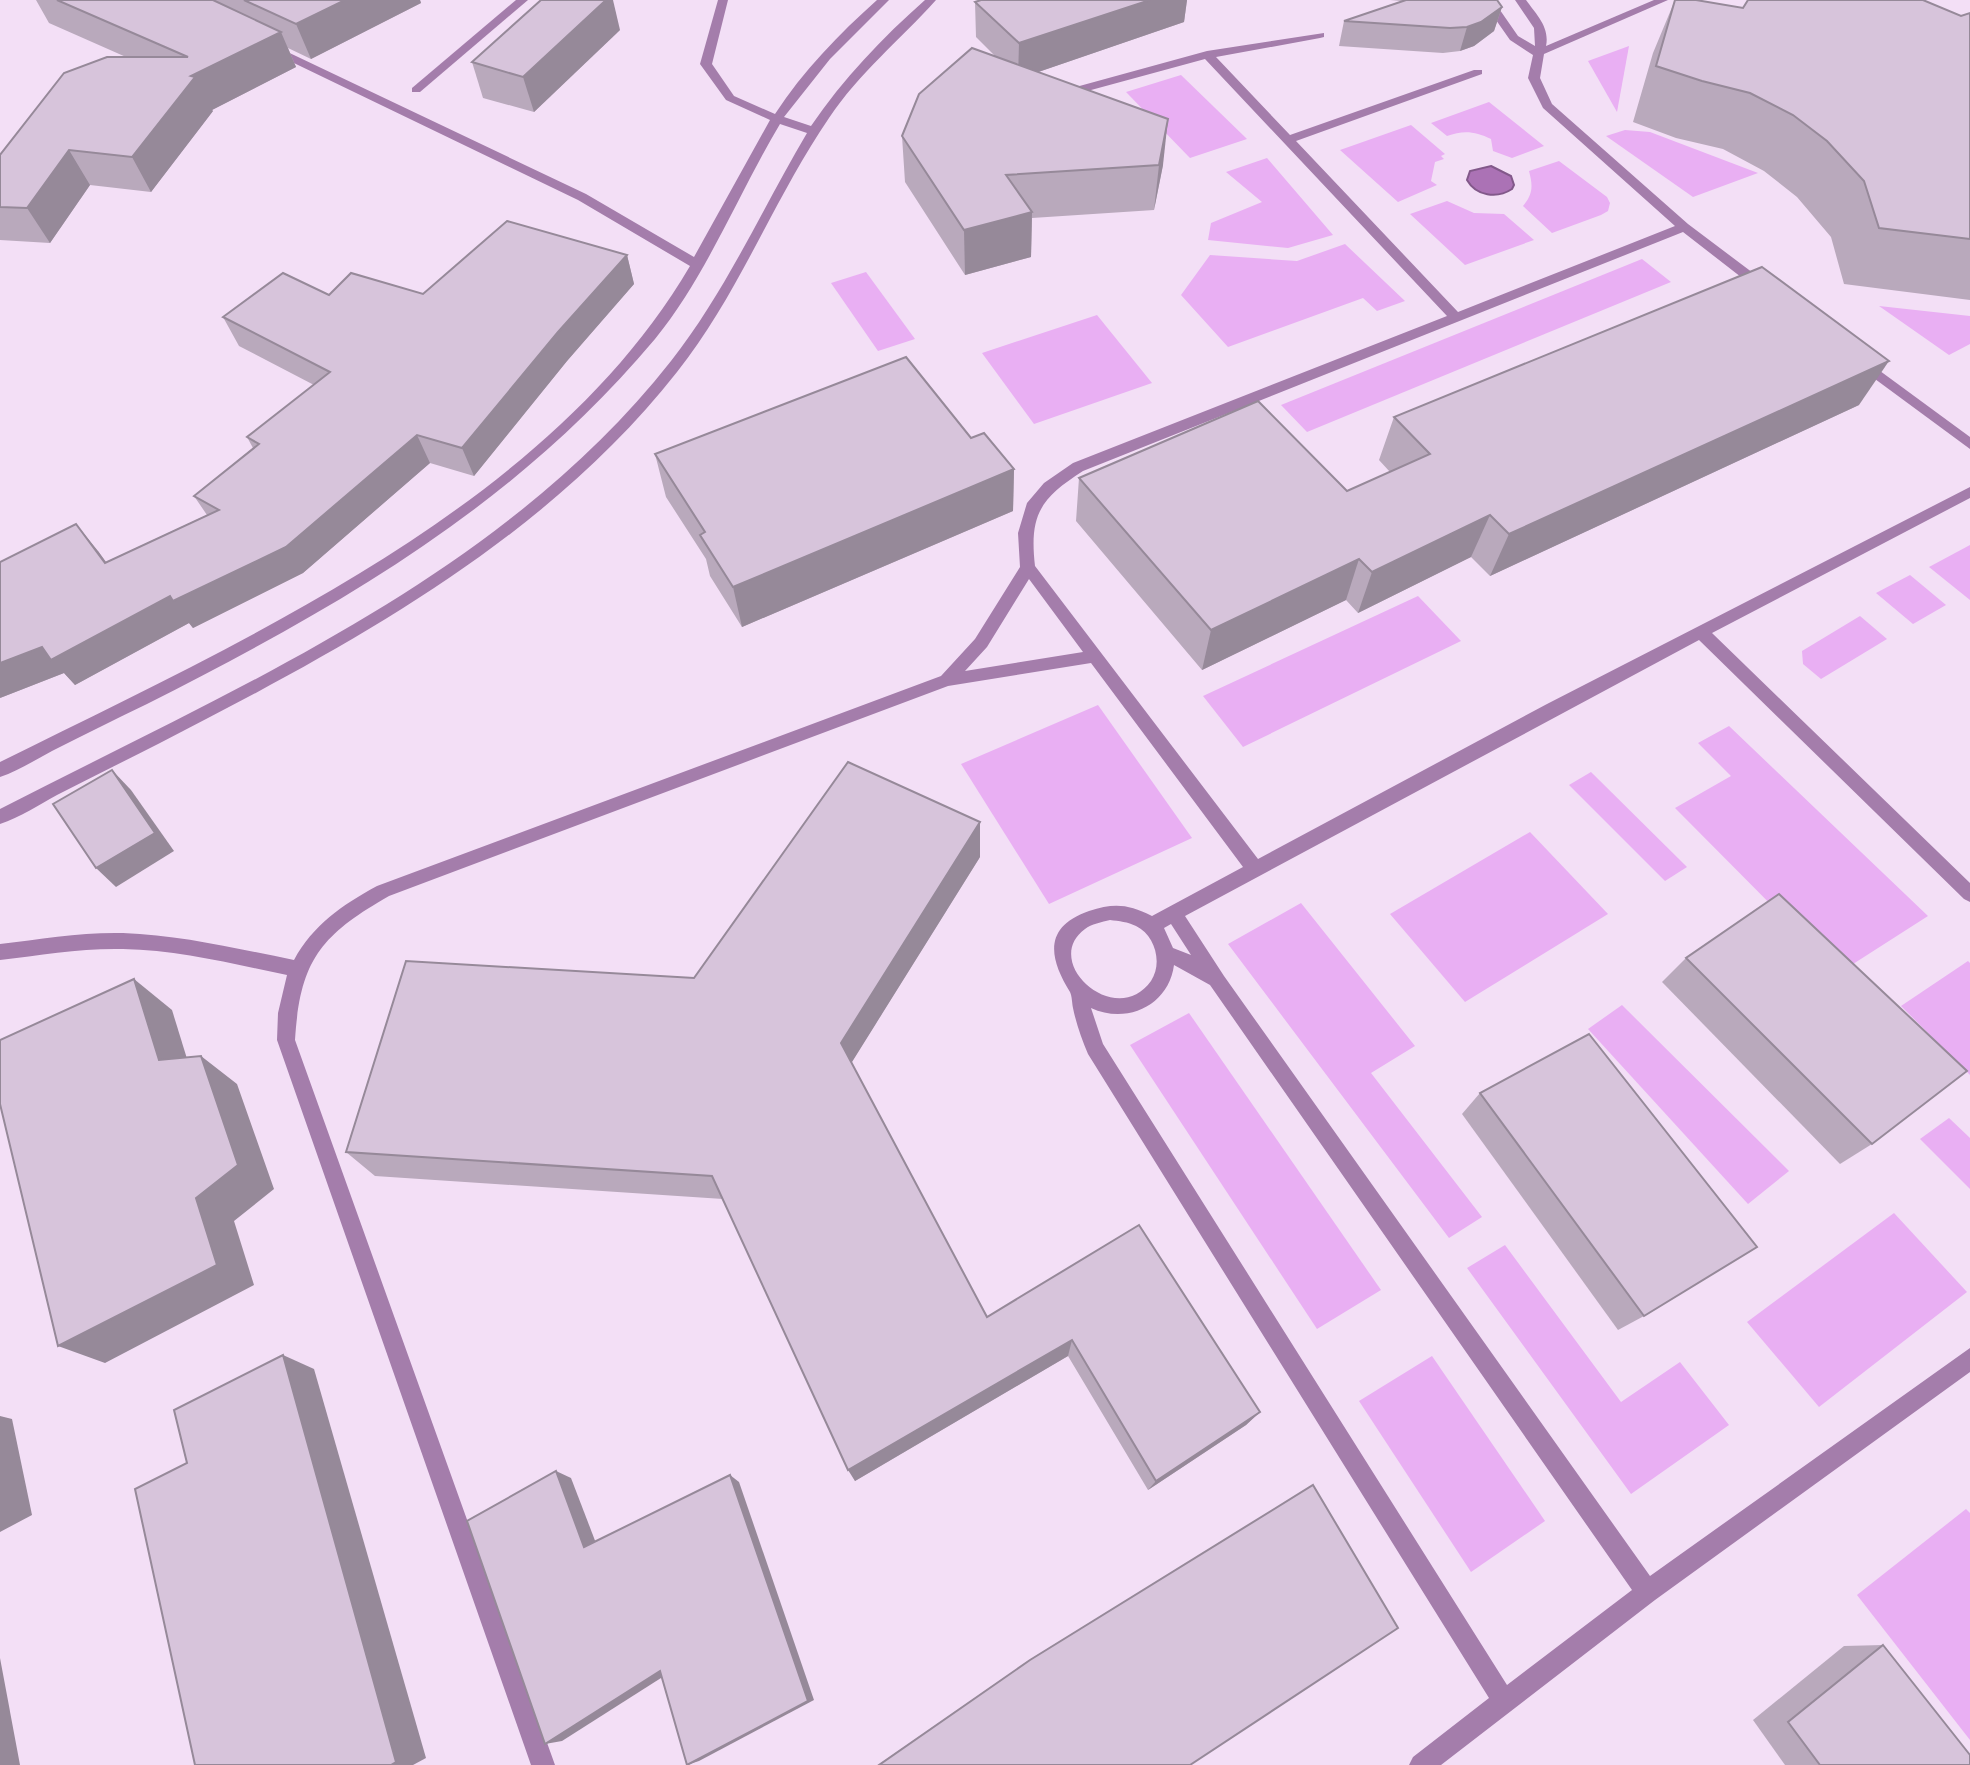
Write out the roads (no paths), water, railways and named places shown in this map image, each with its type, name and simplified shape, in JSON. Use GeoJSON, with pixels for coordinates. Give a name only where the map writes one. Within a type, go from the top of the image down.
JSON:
{"type":"FeatureCollection","features":[{"type":"Feature","properties":{"kind":"street"},"geometry":{"type":"LineString","coordinates":[[416,90],[523,0]]}},
{"type":"Feature","properties":{"kind":"street"},"geometry":{"type":"LineString","coordinates":[[723,0],[706,64],[730,97],[776,119],[814,131]]}},
{"type":"Feature","properties":{"kind":"street"},"geometry":{"type":"LineString","coordinates":[[0,770],[316,608],[424,541],[517,472],[593,402],[653,332],[696,264],[776,119],[822,62],[884,0]]}},
{"type":"Feature","properties":{"kind":"street"},"geometry":{"type":"LineString","coordinates":[[0,817],[340,639],[454,569],[551,495],[629,420],[690,346],[814,131],[858,74],[905,23],[931,0]]}},
{"type":"Feature","properties":{"kind":"street"},"geometry":{"type":"LineString","coordinates":[[1487,0],[1514,38],[1538,53]]}},
{"type":"Feature","properties":{"kind":"street"},"geometry":{"type":"LineString","coordinates":[[1520,0],[1540,28],[1542,37],[1534,78],[1547,106],[1684,227],[1773,295]]}},
{"type":"Feature","properties":{"kind":"street"},"geometry":{"type":"LineString","coordinates":[[1538,53],[1663,0]]}},
{"type":"Feature","properties":{"kind":"street"},"geometry":{"type":"LineString","coordinates":[[1048,100],[1107,79],[1207,54],[1320,34]]}},
{"type":"Feature","properties":{"kind":"street"},"geometry":{"type":"LineString","coordinates":[[267,46],[582,197],[696,264]]}},
{"type":"Feature","properties":{"kind":"street"},"geometry":{"type":"LineString","coordinates":[[1207,54],[1457,319]]}},
{"type":"Feature","properties":{"kind":"street"},"geometry":{"type":"LineString","coordinates":[[1288,140],[1478,72]]}},
{"type":"Feature","properties":{"kind":"street"},"geometry":{"type":"LineString","coordinates":[[1255,869],[1028,567],[1023,537],[1031,508],[1052,483],[1078,467],[1684,227]]}},
{"type":"Feature","properties":{"kind":"street"},"geometry":{"type":"LineString","coordinates":[[1850,354],[1970,444]]}},
{"type":"Feature","properties":{"kind":"street"},"geometry":{"type":"LineString","coordinates":[[1150,926],[1553,709],[1970,492]]}},
{"type":"Feature","properties":{"kind":"street"},"geometry":{"type":"LineString","coordinates":[[947,680],[981,643],[1028,567]]}},
{"type":"Feature","properties":{"kind":"street"},"geometry":{"type":"LineString","coordinates":[[1702,633],[1970,894]]}},
{"type":"Feature","properties":{"kind":"street"},"geometry":{"type":"LineString","coordinates":[[543,1765],[286,1041],[286,1005],[298,968],[314,940],[349,909],[383,891],[947,680],[1095,656]]}},
{"type":"Feature","properties":{"kind":"street"},"geometry":{"type":"LineString","coordinates":[[1110,912],[1125,914],[1150,926],[1160,939],[1166,954],[1166,970],[1160,985],[1139,1000],[1114,1006],[1096,1003],[1080,993],[1068,980],[1061,954],[1064,941],[1072,929],[1089,917],[1110,912]]}},
{"type":"Feature","properties":{"kind":"street"},"geometry":{"type":"LineString","coordinates":[[1174,914],[1217,982],[1647,1592]]}},
{"type":"Feature","properties":{"kind":"street"},"geometry":{"type":"LineString","coordinates":[[0,952],[101,940],[179,947],[298,968]]}},
{"type":"Feature","properties":{"kind":"street"},"geometry":{"type":"LineString","coordinates":[[1166,954],[1181,959],[1217,982]]}},
{"type":"Feature","properties":{"kind":"street"},"geometry":{"type":"LineString","coordinates":[[1080,993],[1082,1009],[1096,1048],[1505,1703]]}},
{"type":"Feature","properties":{"kind":"street"},"geometry":{"type":"LineString","coordinates":[[1421,1765],[1647,1592],[1970,1359]]}}]}
